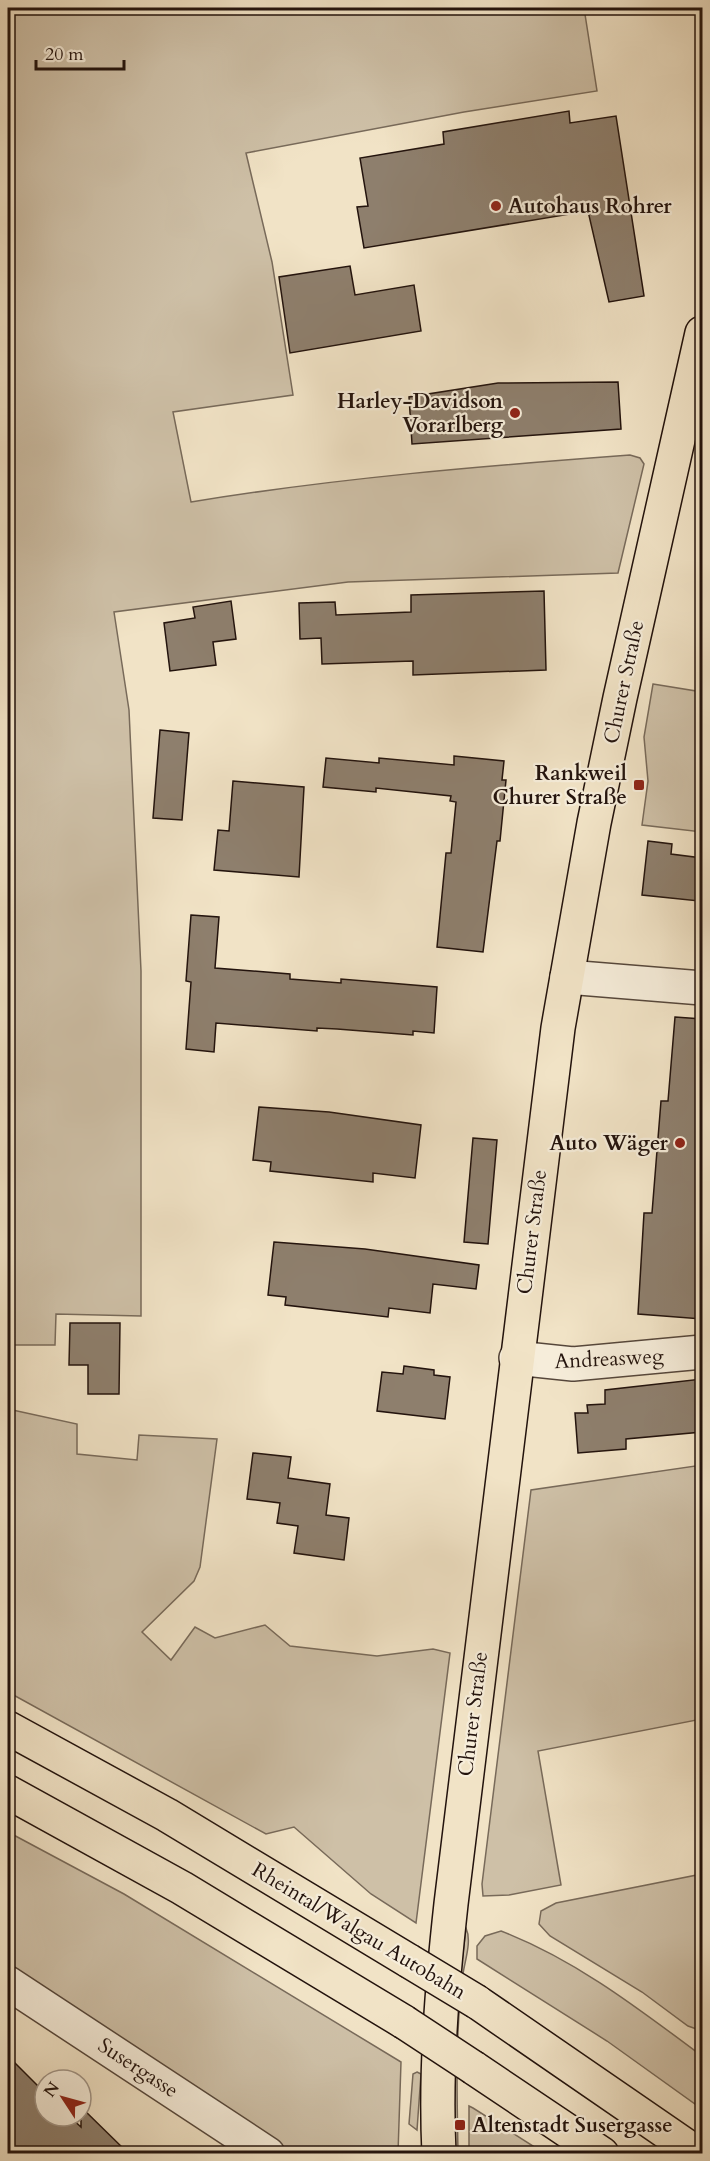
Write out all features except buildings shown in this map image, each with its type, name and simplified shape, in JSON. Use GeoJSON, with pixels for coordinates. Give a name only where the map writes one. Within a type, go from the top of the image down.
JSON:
{"type":"FeatureCollection","features":[{"type":"Feature","properties":{"kind":"main road","name":"Churer Straße"},"geometry":{"type":"LineString","coordinates":[[439,2154],[437,2117],[442,1999],[470,1726],[567,977],[620,698],[702,333]]}},
{"type":"Feature","properties":{"kind":"main road","name":"Rheintal/Walgau Autobahn"},"geometry":{"type":"LineString","coordinates":[[8,1728],[167,1815],[477,2002],[698,2154]]}},
{"type":"Feature","properties":{"kind":"main road"},"geometry":{"type":"LineString","coordinates":[[8,1792],[182,1888],[404,2022],[602,2154]]}},
{"type":"Feature","properties":{"kind":"street"},"geometry":{"type":"LineString","coordinates":[[567,977],[702,988]]}},
{"type":"Feature","properties":{"kind":"street","name":"Andreasweg"},"geometry":{"type":"LineString","coordinates":[[516,1358],[573,1364],[702,1352]]}},
{"type":"Feature","properties":{"kind":"street","name":"Susergasse"},"geometry":{"type":"LineString","coordinates":[[8,1983],[268,2154]]}},
{"type":"Feature","properties":{"kind":"shaded area"},"geometry":{"type":"Polygon","coordinates":[[[8,8],[584,8],[597,91],[464,112],[246,153],[272,262],[293,395],[173,412],[191,502],[355,479],[520,464],[630,455],[640,458],[644,464],[618,573],[348,582],[114,612],[129,710],[141,971],[141,1316],[56,1314],[55,1345],[8,1345],[8,8]]]}},
{"type":"Feature","properties":{"kind":"shaded area"},"geometry":{"type":"Polygon","coordinates":[[[653,684],[702,692],[702,832],[642,825],[648,781],[644,737],[653,684]]]}},
{"type":"Feature","properties":{"kind":"shaded area"},"geometry":{"type":"Polygon","coordinates":[[[8,1409],[77,1424],[77,1454],[137,1460],[139,1435],[217,1439],[200,1567],[194,1581],[142,1632],[171,1660],[195,1627],[215,1638],[265,1625],[290,1646],[377,1656],[433,1649],[450,1653],[416,1923],[371,1894],[294,1827],[266,1834],[8,1692],[8,1409]]]}},
{"type":"Feature","properties":{"kind":"shaded area"},"geometry":{"type":"Polygon","coordinates":[[[702,1465],[702,1719],[538,1751],[561,1885],[509,1895],[483,1896],[482,1884],[531,1490],[702,1465]]]}},
{"type":"Feature","properties":{"kind":"shaded area"},"geometry":{"type":"Polygon","coordinates":[[[8,1832],[124,1894],[401,2062],[398,2153],[290,2153],[8,1970],[8,1832]]]}},
{"type":"Feature","properties":{"kind":"shaded area"},"geometry":{"type":"Polygon","coordinates":[[[702,1874],[702,2031],[688,2026],[642,1992],[550,1936],[539,1924],[541,1911],[556,1903],[702,1874]]]}},
{"type":"Feature","properties":{"kind":"shaded area"},"geometry":{"type":"Polygon","coordinates":[[[466,1928],[468,1945],[460,1996],[458,2041],[458,2153],[453,2154],[453,2037],[466,1928]]]}},
{"type":"Feature","properties":{"kind":"shaded area"},"geometry":{"type":"Polygon","coordinates":[[[501,1931],[581,1971],[630,2003],[702,2056],[702,2109],[607,2041],[477,1959],[477,1946],[485,1936],[501,1931]]]}},
{"type":"Feature","properties":{"kind":"shaded area"},"geometry":{"type":"Polygon","coordinates":[[[417,2072],[421,2074],[417,2130],[409,2124],[413,2074],[417,2072]]]}},
{"type":"Feature","properties":{"kind":"shaded area"},"geometry":{"type":"Polygon","coordinates":[[[469,2106],[473,2108],[544,2153],[469,2153],[469,2106]]]}},
{"type":"Feature","properties":{"kind":"place","name":"Autohaus Rohrer"},"geometry":{"type":"Point","coordinates":[496,206]}},
{"type":"Feature","properties":{"kind":"place","name":"Harley-Davidson Vorarlberg"},"geometry":{"type":"Point","coordinates":[515,413]}},
{"type":"Feature","properties":{"kind":"place","name":"Rankweil Churer Straße"},"geometry":{"type":"Point","coordinates":[639,785]}},
{"type":"Feature","properties":{"kind":"place","name":"Auto Wäger"},"geometry":{"type":"Point","coordinates":[680,1143]}},
{"type":"Feature","properties":{"kind":"place","name":"Altenstadt Susergasse"},"geometry":{"type":"Point","coordinates":[460,2125]}}]}
